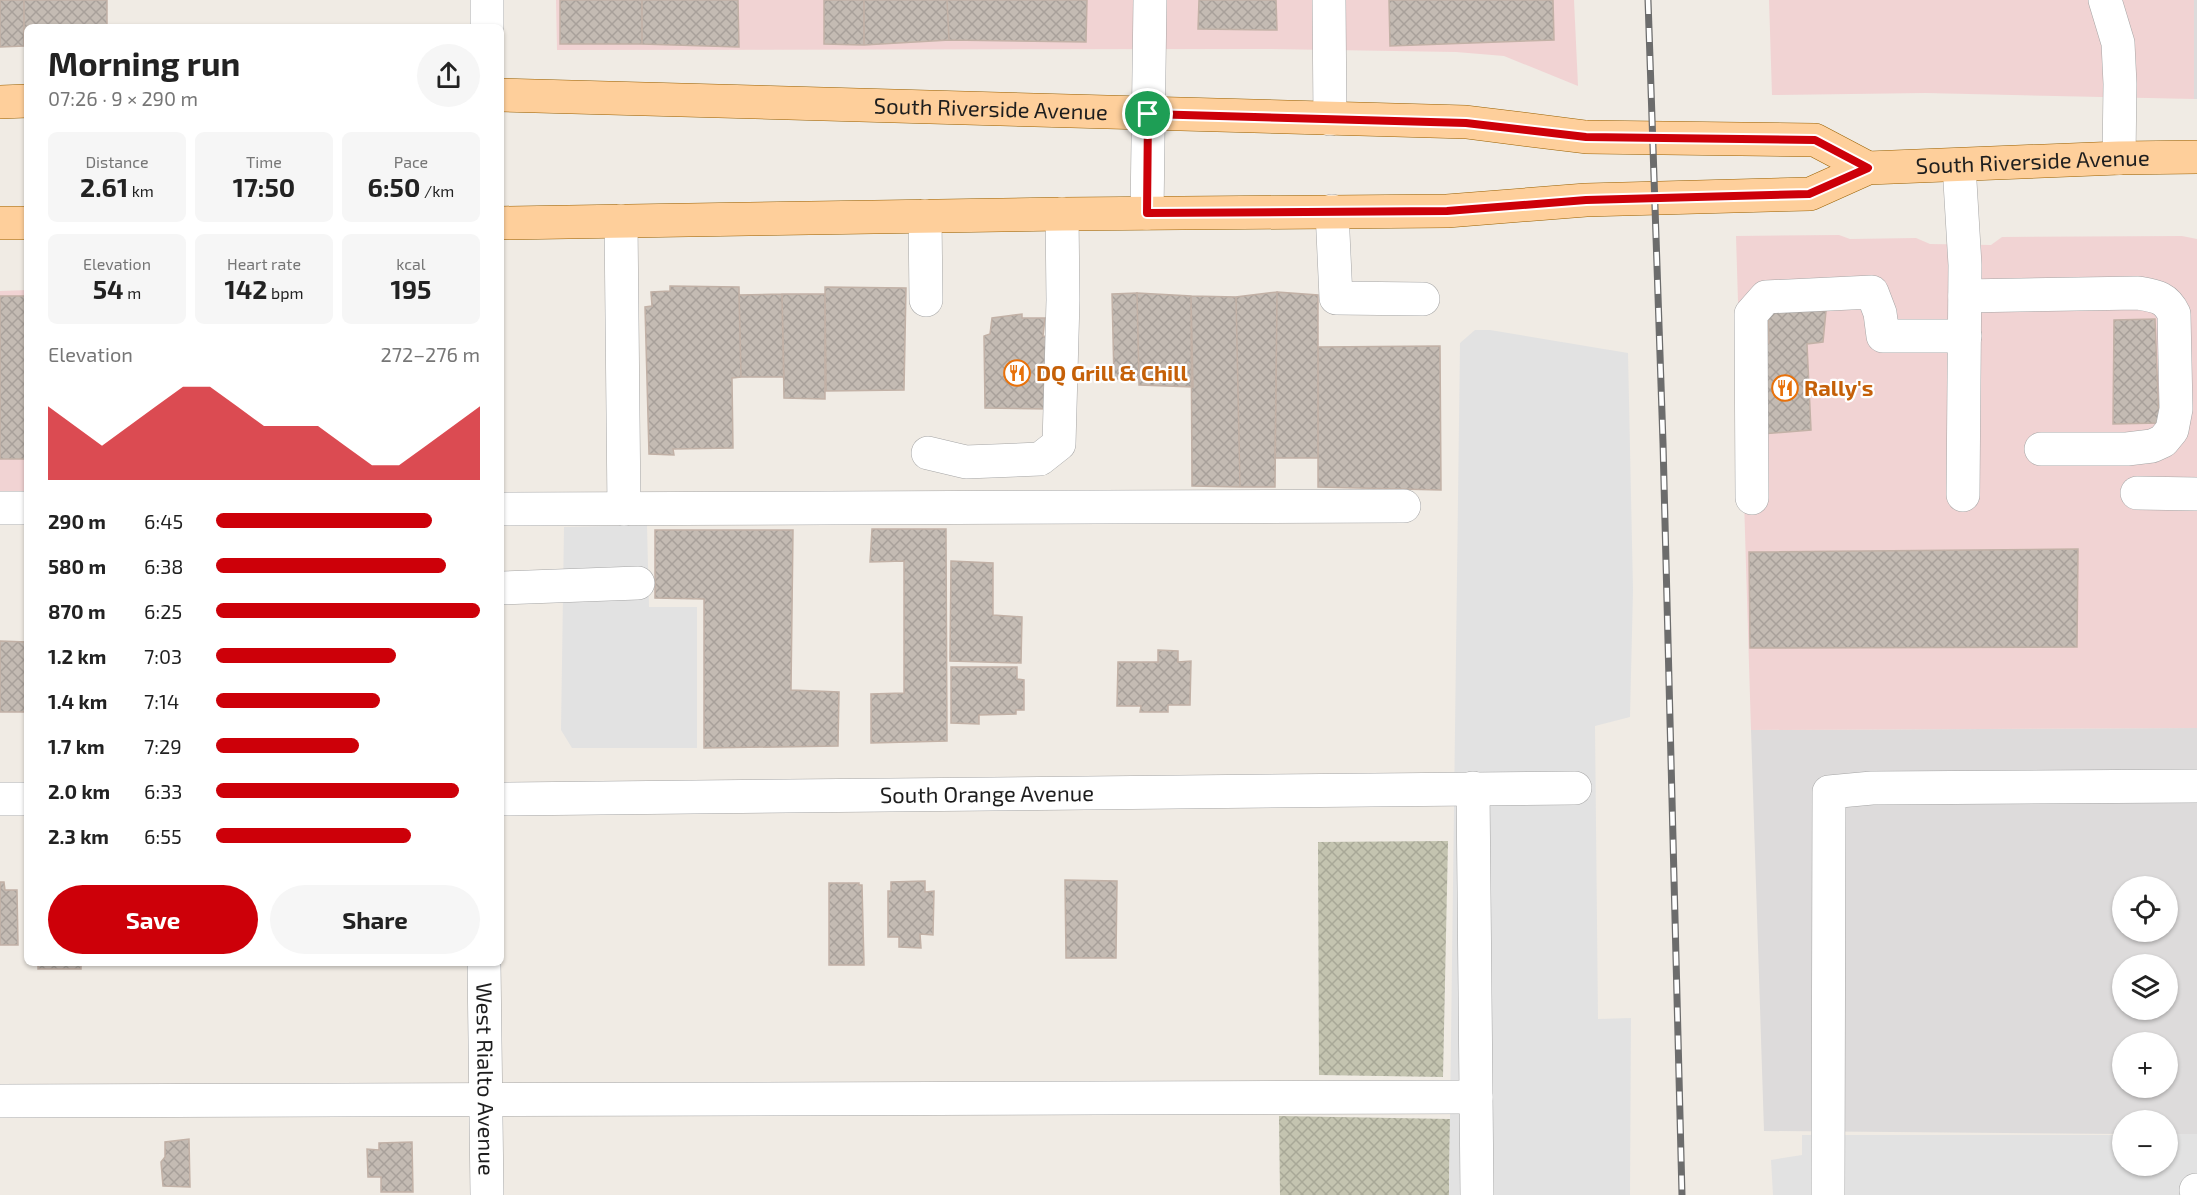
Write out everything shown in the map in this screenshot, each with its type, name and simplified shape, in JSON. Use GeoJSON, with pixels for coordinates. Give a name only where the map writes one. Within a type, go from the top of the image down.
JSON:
{"type":"FeatureCollection","features":[{"type":"Feature","properties":{"kind":"main road","name":"South Riverside Avenue"},"geometry":{"type":"LineString","coordinates":[[504,95],[1466,123],[1586,137],[1815,140],[1868,168]]}},
{"type":"Feature","properties":{"kind":"main road"},"geometry":{"type":"LineString","coordinates":[[0,102],[24,101]]}},
{"type":"Feature","properties":{"kind":"main road","name":"South Riverside Avenue"},"geometry":{"type":"LineString","coordinates":[[504,223],[1062,214],[1447,211],[1586,200],[1809,194],[1868,168],[2197,157]]}},
{"type":"Feature","properties":{"kind":"main road"},"geometry":{"type":"LineString","coordinates":[[0,223],[24,223]]}},
{"type":"Feature","properties":{"kind":"street"},"geometry":{"type":"LineString","coordinates":[[487,0],[487,24]]}},
{"type":"Feature","properties":{"kind":"street"},"geometry":{"type":"LineString","coordinates":[[1147,213],[1150,0]]}},
{"type":"Feature","properties":{"kind":"street"},"geometry":{"type":"LineString","coordinates":[[1329,0],[1330,120]]}},
{"type":"Feature","properties":{"kind":"street"},"geometry":{"type":"LineString","coordinates":[[2105,0],[2118,43],[2119,158]]}},
{"type":"Feature","properties":{"kind":"street"},"geometry":{"type":"LineString","coordinates":[[1959,165],[1965,296],[1963,495]]}},
{"type":"Feature","properties":{"kind":"street"},"geometry":{"type":"LineString","coordinates":[[1332,211],[1336,298],[1423,299]]}},
{"type":"Feature","properties":{"kind":"street"},"geometry":{"type":"LineString","coordinates":[[928,453],[966,462],[1040,459],[1059,444],[1063,300],[1062,214]]}},
{"type":"Feature","properties":{"kind":"street"},"geometry":{"type":"LineString","coordinates":[[925,216],[926,300]]}},
{"type":"Feature","properties":{"kind":"street"},"geometry":{"type":"LineString","coordinates":[[621,221],[624,509]]}},
{"type":"Feature","properties":{"kind":"street"},"geometry":{"type":"LineString","coordinates":[[1752,498],[1751,314],[1766,297],[1872,292],[1880,313],[1883,336],[1965,336]]}},
{"type":"Feature","properties":{"kind":"street"},"geometry":{"type":"LineString","coordinates":[[1965,296],[2138,293],[2156,296],[2169,304],[2174,314],[2176,410],[2172,430],[2163,441],[2152,446],[2127,449],[2041,449]]}},
{"type":"Feature","properties":{"kind":"street"},"geometry":{"type":"LineString","coordinates":[[2136,493],[2197,494]]}},
{"type":"Feature","properties":{"kind":"street"},"geometry":{"type":"LineString","coordinates":[[504,509],[1404,506]]}},
{"type":"Feature","properties":{"kind":"street"},"geometry":{"type":"LineString","coordinates":[[0,508],[24,508]]}},
{"type":"Feature","properties":{"kind":"street"},"geometry":{"type":"LineString","coordinates":[[504,588],[638,583]]}},
{"type":"Feature","properties":{"kind":"street"},"geometry":{"type":"LineString","coordinates":[[1828,1195],[1829,792],[1872,788],[2197,786]]}},
{"type":"Feature","properties":{"kind":"street"},"geometry":{"type":"LineString","coordinates":[[1473,788],[1477,1195]]}},
{"type":"Feature","properties":{"kind":"street","name":"South Orange Avenue"},"geometry":{"type":"LineString","coordinates":[[504,799],[1575,788]]}},
{"type":"Feature","properties":{"kind":"street"},"geometry":{"type":"LineString","coordinates":[[0,799],[24,799]]}},
{"type":"Feature","properties":{"kind":"street","name":"West Rialto Avenue"},"geometry":{"type":"LineString","coordinates":[[484,966],[487,1195]]}},
{"type":"Feature","properties":{"kind":"street"},"geometry":{"type":"LineString","coordinates":[[0,1101],[1476,1097]]}},
{"type":"Feature","properties":{"kind":"shaded area"},"geometry":{"type":"Polygon","coordinates":[[[556,0],[1574,0],[1578,86],[1504,56],[1456,52],[1268,49],[557,50],[556,0]]]}},
{"type":"Feature","properties":{"kind":"shaded area"},"geometry":{"type":"Polygon","coordinates":[[[1769,0],[2194,0],[2194,99],[1925,93],[1772,95],[1769,0]]]}},
{"type":"Feature","properties":{"kind":"shaded area"},"geometry":{"type":"Polygon","coordinates":[[[2194,0],[2197,0],[2197,99],[2194,99],[2194,0]]]}},
{"type":"Feature","properties":{"kind":"shaded area"},"geometry":{"type":"Polygon","coordinates":[[[1839,235],[1850,239],[1916,238],[1930,244],[1991,245],[2002,237],[2182,236],[2197,239],[2197,728],[1751,730],[1736,236],[1839,235]]]}},
{"type":"Feature","properties":{"kind":"shaded area"},"geometry":{"type":"Polygon","coordinates":[[[24,290],[24,497],[0,497],[0,291],[24,290]]]}},
{"type":"Feature","properties":{"kind":"shaded area"},"geometry":{"type":"Polygon","coordinates":[[[1475,330],[1490,330],[1628,353],[1633,590],[1630,717],[1595,726],[1598,1019],[1631,1018],[1630,1195],[1449,1195],[1460,343],[1475,330]]]}},
{"type":"Feature","properties":{"kind":"shaded area"},"geometry":{"type":"Polygon","coordinates":[[[647,525],[649,607],[697,607],[697,748],[572,748],[561,730],[564,527],[647,525]]]}},
{"type":"Feature","properties":{"kind":"shaded area"},"geometry":{"type":"Polygon","coordinates":[[[2197,728],[2197,1134],[2178,1134],[2178,1110],[2112,1110],[2112,1134],[1764,1131],[1751,730],[2197,728]]]}},
{"type":"Feature","properties":{"kind":"shaded area"},"geometry":{"type":"Polygon","coordinates":[[[1448,841],[1443,1077],[1319,1075],[1318,842],[1448,841]]]}},
{"type":"Feature","properties":{"kind":"shaded area"},"geometry":{"type":"Polygon","coordinates":[[[1279,1116],[1450,1119],[1449,1195],[1280,1195],[1279,1116]]]}},
{"type":"Feature","properties":{"kind":"shaded area"},"geometry":{"type":"Polygon","coordinates":[[[2178,1134],[2197,1134],[2197,1195],[1773,1195],[1771,1160],[1802,1155],[1802,1135],[2112,1135],[2112,1176],[2178,1176],[2178,1134]]]}},
{"type":"Feature","properties":{"kind":"building"},"geometry":{"type":"Polygon","coordinates":[[[0,0],[24,0],[24,46],[0,47],[0,0]]]}},
{"type":"Feature","properties":{"kind":"building"},"geometry":{"type":"Polygon","coordinates":[[[24,0],[107,0],[107,24],[24,24],[24,0]]]}},
{"type":"Feature","properties":{"kind":"building"},"geometry":{"type":"Polygon","coordinates":[[[560,0],[642,0],[642,44],[560,44],[560,0]]]}},
{"type":"Feature","properties":{"kind":"building"},"geometry":{"type":"Polygon","coordinates":[[[642,0],[738,0],[739,47],[642,44],[642,0]]]}},
{"type":"Feature","properties":{"kind":"building"},"geometry":{"type":"Polygon","coordinates":[[[824,0],[864,0],[864,45],[824,44],[824,0]]]}},
{"type":"Feature","properties":{"kind":"building"},"geometry":{"type":"Polygon","coordinates":[[[864,0],[947,0],[949,40],[864,45],[864,0]]]}},
{"type":"Feature","properties":{"kind":"building"},"geometry":{"type":"Polygon","coordinates":[[[947,0],[1087,0],[1086,42],[949,40],[947,0]]]}},
{"type":"Feature","properties":{"kind":"building"},"geometry":{"type":"Polygon","coordinates":[[[1199,0],[1276,0],[1277,30],[1198,29],[1199,0]]]}},
{"type":"Feature","properties":{"kind":"building"},"geometry":{"type":"Polygon","coordinates":[[[1389,0],[1553,0],[1554,40],[1390,46],[1389,0]]]}},
{"type":"Feature","properties":{"kind":"building"},"geometry":{"type":"Polygon","coordinates":[[[670,286],[739,287],[741,377],[732,378],[733,448],[673,449],[674,455],[649,454],[645,307],[652,306],[651,292],[670,291],[670,286]]]}},
{"type":"Feature","properties":{"kind":"building"},"geometry":{"type":"Polygon","coordinates":[[[825,287],[906,288],[904,390],[826,391],[825,287]]]}},
{"type":"Feature","properties":{"kind":"building"},"geometry":{"type":"Polygon","coordinates":[[[1277,292],[1275,487],[1240,487],[1236,297],[1277,292]]]}},
{"type":"Feature","properties":{"kind":"building"},"geometry":{"type":"Polygon","coordinates":[[[1277,292],[1318,295],[1318,458],[1275,458],[1277,292]]]}},
{"type":"Feature","properties":{"kind":"building"},"geometry":{"type":"Polygon","coordinates":[[[1137,293],[1139,378],[1114,379],[1112,294],[1137,293]]]}},
{"type":"Feature","properties":{"kind":"building"},"geometry":{"type":"Polygon","coordinates":[[[1137,293],[1191,296],[1193,387],[1139,385],[1137,293]]]}},
{"type":"Feature","properties":{"kind":"building"},"geometry":{"type":"Polygon","coordinates":[[[782,294],[825,294],[825,399],[784,398],[782,294]]]}},
{"type":"Feature","properties":{"kind":"building"},"geometry":{"type":"Polygon","coordinates":[[[782,294],[784,377],[741,377],[739,295],[782,294]]]}},
{"type":"Feature","properties":{"kind":"building"},"geometry":{"type":"Polygon","coordinates":[[[0,296],[24,296],[24,459],[0,459],[0,296]]]}},
{"type":"Feature","properties":{"kind":"building"},"geometry":{"type":"Polygon","coordinates":[[[1191,296],[1236,297],[1240,487],[1192,486],[1191,296]]]}},
{"type":"Feature","properties":{"kind":"building","name":"Rally's"},"geometry":{"type":"Polygon","coordinates":[[[1768,309],[1826,311],[1823,342],[1807,344],[1811,430],[1762,434],[1761,346],[1769,343],[1768,309]]]}},
{"type":"Feature","properties":{"kind":"building","name":"DQ Grill & Chill"},"geometry":{"type":"Polygon","coordinates":[[[1022,314],[1022,318],[1045,318],[1043,336],[1049,337],[1049,409],[985,408],[984,336],[990,334],[992,318],[1022,314]]]}},
{"type":"Feature","properties":{"kind":"building"},"geometry":{"type":"Polygon","coordinates":[[[2155,319],[2159,423],[2113,424],[2114,320],[2155,319]]]}},
{"type":"Feature","properties":{"kind":"building"},"geometry":{"type":"Polygon","coordinates":[[[1440,346],[1441,490],[1318,487],[1318,347],[1440,346]]]}},
{"type":"Feature","properties":{"kind":"building"},"geometry":{"type":"Polygon","coordinates":[[[872,529],[946,529],[947,741],[871,743],[871,694],[904,693],[904,561],[870,562],[872,529]]]}},
{"type":"Feature","properties":{"kind":"building"},"geometry":{"type":"Polygon","coordinates":[[[655,530],[793,530],[791,690],[839,692],[838,746],[704,748],[704,599],[655,598],[655,530]]]}},
{"type":"Feature","properties":{"kind":"building"},"geometry":{"type":"Polygon","coordinates":[[[2078,549],[2077,647],[1750,648],[1749,552],[2078,549]]]}},
{"type":"Feature","properties":{"kind":"building"},"geometry":{"type":"Polygon","coordinates":[[[951,561],[993,563],[993,615],[1022,617],[1021,663],[950,661],[951,561]]]}},
{"type":"Feature","properties":{"kind":"building"},"geometry":{"type":"Polygon","coordinates":[[[0,641],[24,642],[24,712],[0,712],[0,641]]]}},
{"type":"Feature","properties":{"kind":"building"},"geometry":{"type":"Polygon","coordinates":[[[1158,650],[1178,651],[1178,662],[1191,661],[1190,705],[1168,705],[1168,712],[1140,712],[1141,706],[1117,706],[1118,662],[1158,662],[1158,650]]]}},
{"type":"Feature","properties":{"kind":"building"},"geometry":{"type":"Polygon","coordinates":[[[951,667],[1017,667],[1017,679],[1024,680],[1024,710],[1016,710],[1016,714],[979,715],[979,724],[951,723],[951,667]]]}},
{"type":"Feature","properties":{"kind":"building"},"geometry":{"type":"Polygon","coordinates":[[[1065,880],[1117,881],[1116,958],[1066,958],[1065,880]]]}},
{"type":"Feature","properties":{"kind":"building"},"geometry":{"type":"Polygon","coordinates":[[[925,881],[925,892],[934,891],[933,935],[920,934],[921,948],[899,947],[899,937],[888,937],[888,891],[891,891],[891,882],[925,881]]]}},
{"type":"Feature","properties":{"kind":"building"},"geometry":{"type":"Polygon","coordinates":[[[0,882],[4,882],[5,890],[17,890],[18,945],[0,945],[0,882]]]}},
{"type":"Feature","properties":{"kind":"building"},"geometry":{"type":"Polygon","coordinates":[[[829,883],[859,883],[862,885],[864,965],[829,965],[829,883]]]}},
{"type":"Feature","properties":{"kind":"building"},"geometry":{"type":"Polygon","coordinates":[[[38,966],[81,966],[81,969],[38,969],[38,966]]]}},
{"type":"Feature","properties":{"kind":"building"},"geometry":{"type":"Polygon","coordinates":[[[189,1139],[190,1187],[163,1186],[161,1162],[165,1157],[165,1142],[189,1139]]]}},
{"type":"Feature","properties":{"kind":"building"},"geometry":{"type":"Polygon","coordinates":[[[412,1142],[413,1192],[381,1192],[381,1177],[368,1177],[367,1149],[379,1150],[379,1143],[412,1142]]]}},
{"type":"Feature","properties":{"kind":"railway"},"geometry":{"type":"LineString","coordinates":[[1648,0],[1663,443],[1682,1195]]}},
{"type":"Feature","properties":{"kind":"place","name":"DQ Grill & Chill"},"geometry":{"type":"Point","coordinates":[1017,373]}},
{"type":"Feature","properties":{"kind":"place","name":"Rally's"},"geometry":{"type":"Point","coordinates":[1785,388]}},
{"type":"Feature","properties":{"kind":"route"},"geometry":{"type":"LineString","coordinates":[[1148,114],[1466,123],[1586,137],[1815,140],[1868,168],[1809,194],[1586,200],[1447,211],[1147,213],[1148,114]]}}]}
